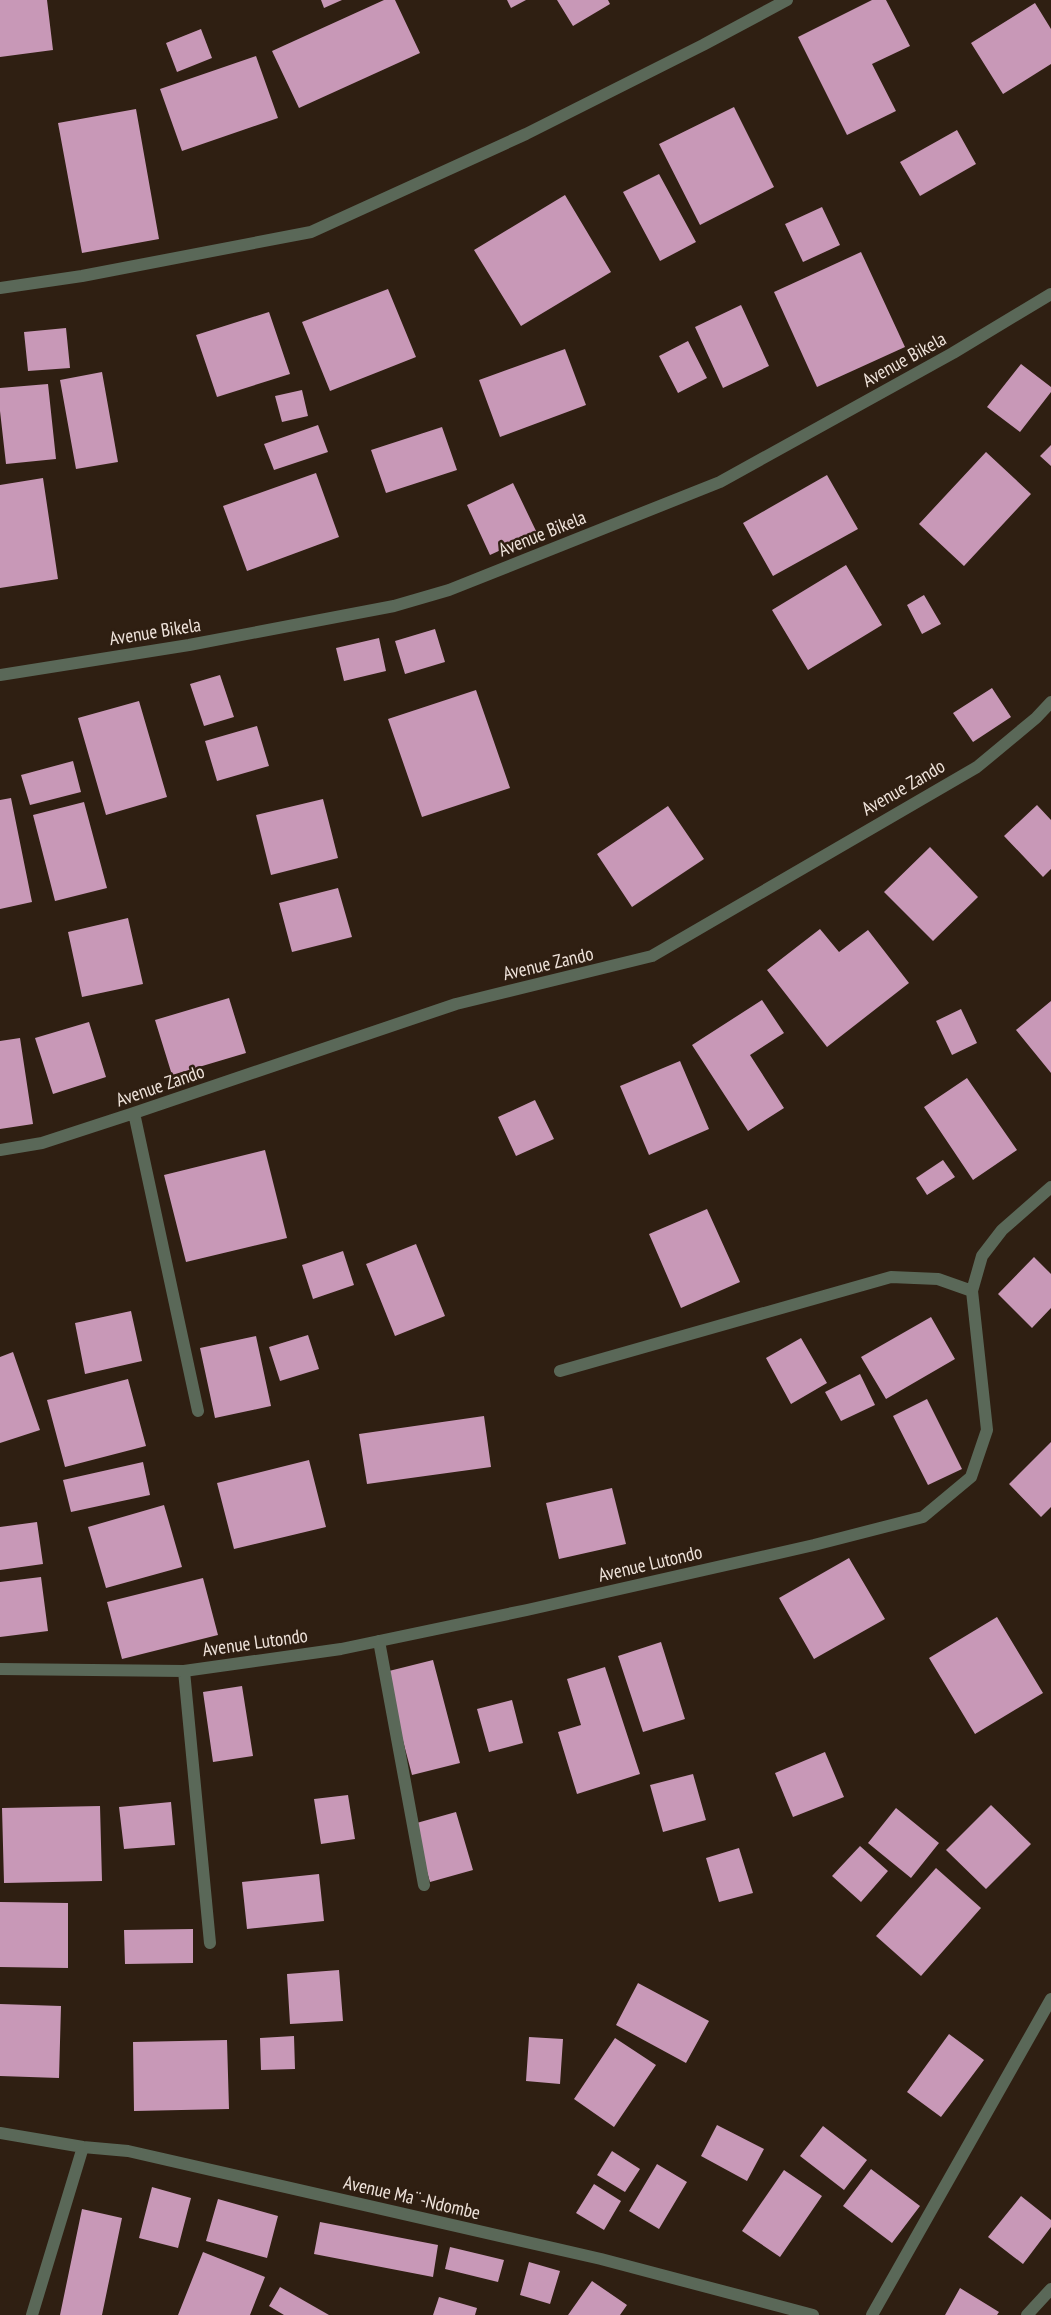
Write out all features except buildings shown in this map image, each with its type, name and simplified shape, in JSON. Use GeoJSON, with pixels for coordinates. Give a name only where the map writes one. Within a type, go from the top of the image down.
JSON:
{"type":"FeatureCollection","features":[{"type":"Feature","properties":{"kind":"street"},"geometry":{"type":"LineString","coordinates":[[0,288],[82,276],[311,232],[526,134],[787,0]]}},
{"type":"Feature","properties":{"kind":"street","name":"Avenue Bikela"},"geometry":{"type":"LineString","coordinates":[[0,674],[199,643],[394,606],[449,590],[720,482],[953,353],[1051,294]]}},
{"type":"Feature","properties":{"kind":"street","name":"Avenue Zando"},"geometry":{"type":"LineString","coordinates":[[0,1150],[42,1143],[456,1004],[652,956],[977,767],[1036,718],[1051,702]]}},
{"type":"Feature","properties":{"kind":"street"},"geometry":{"type":"LineString","coordinates":[[134,1113],[198,1411]]}},
{"type":"Feature","properties":{"kind":"street","name":"Avenue Lutondo"},"geometry":{"type":"LineString","coordinates":[[0,1668],[184,1671],[379,1641],[528,1610],[804,1548],[923,1517],[971,1477],[987,1430],[972,1291],[982,1256],[1002,1230],[1051,1187]]}},
{"type":"Feature","properties":{"kind":"street"},"geometry":{"type":"LineString","coordinates":[[560,1371],[891,1277],[938,1279],[972,1291]]}},
{"type":"Feature","properties":{"kind":"street"},"geometry":{"type":"LineString","coordinates":[[379,1641],[424,1886]]}},
{"type":"Feature","properties":{"kind":"street"},"geometry":{"type":"LineString","coordinates":[[184,1671],[210,1943]]}},
{"type":"Feature","properties":{"kind":"street"},"geometry":{"type":"LineString","coordinates":[[872,2315],[1051,1999]]}},
{"type":"Feature","properties":{"kind":"street","name":"Avenue Ma¨-Ndombe"},"geometry":{"type":"LineString","coordinates":[[0,2133],[83,2147],[128,2151],[582,2255],[813,2315]]}},
{"type":"Feature","properties":{"kind":"street"},"geometry":{"type":"LineString","coordinates":[[32,2315],[83,2147]]}},
{"type":"Feature","properties":{"kind":"street"},"geometry":{"type":"LineString","coordinates":[[1027,2315],[1051,2289]]}}]}
